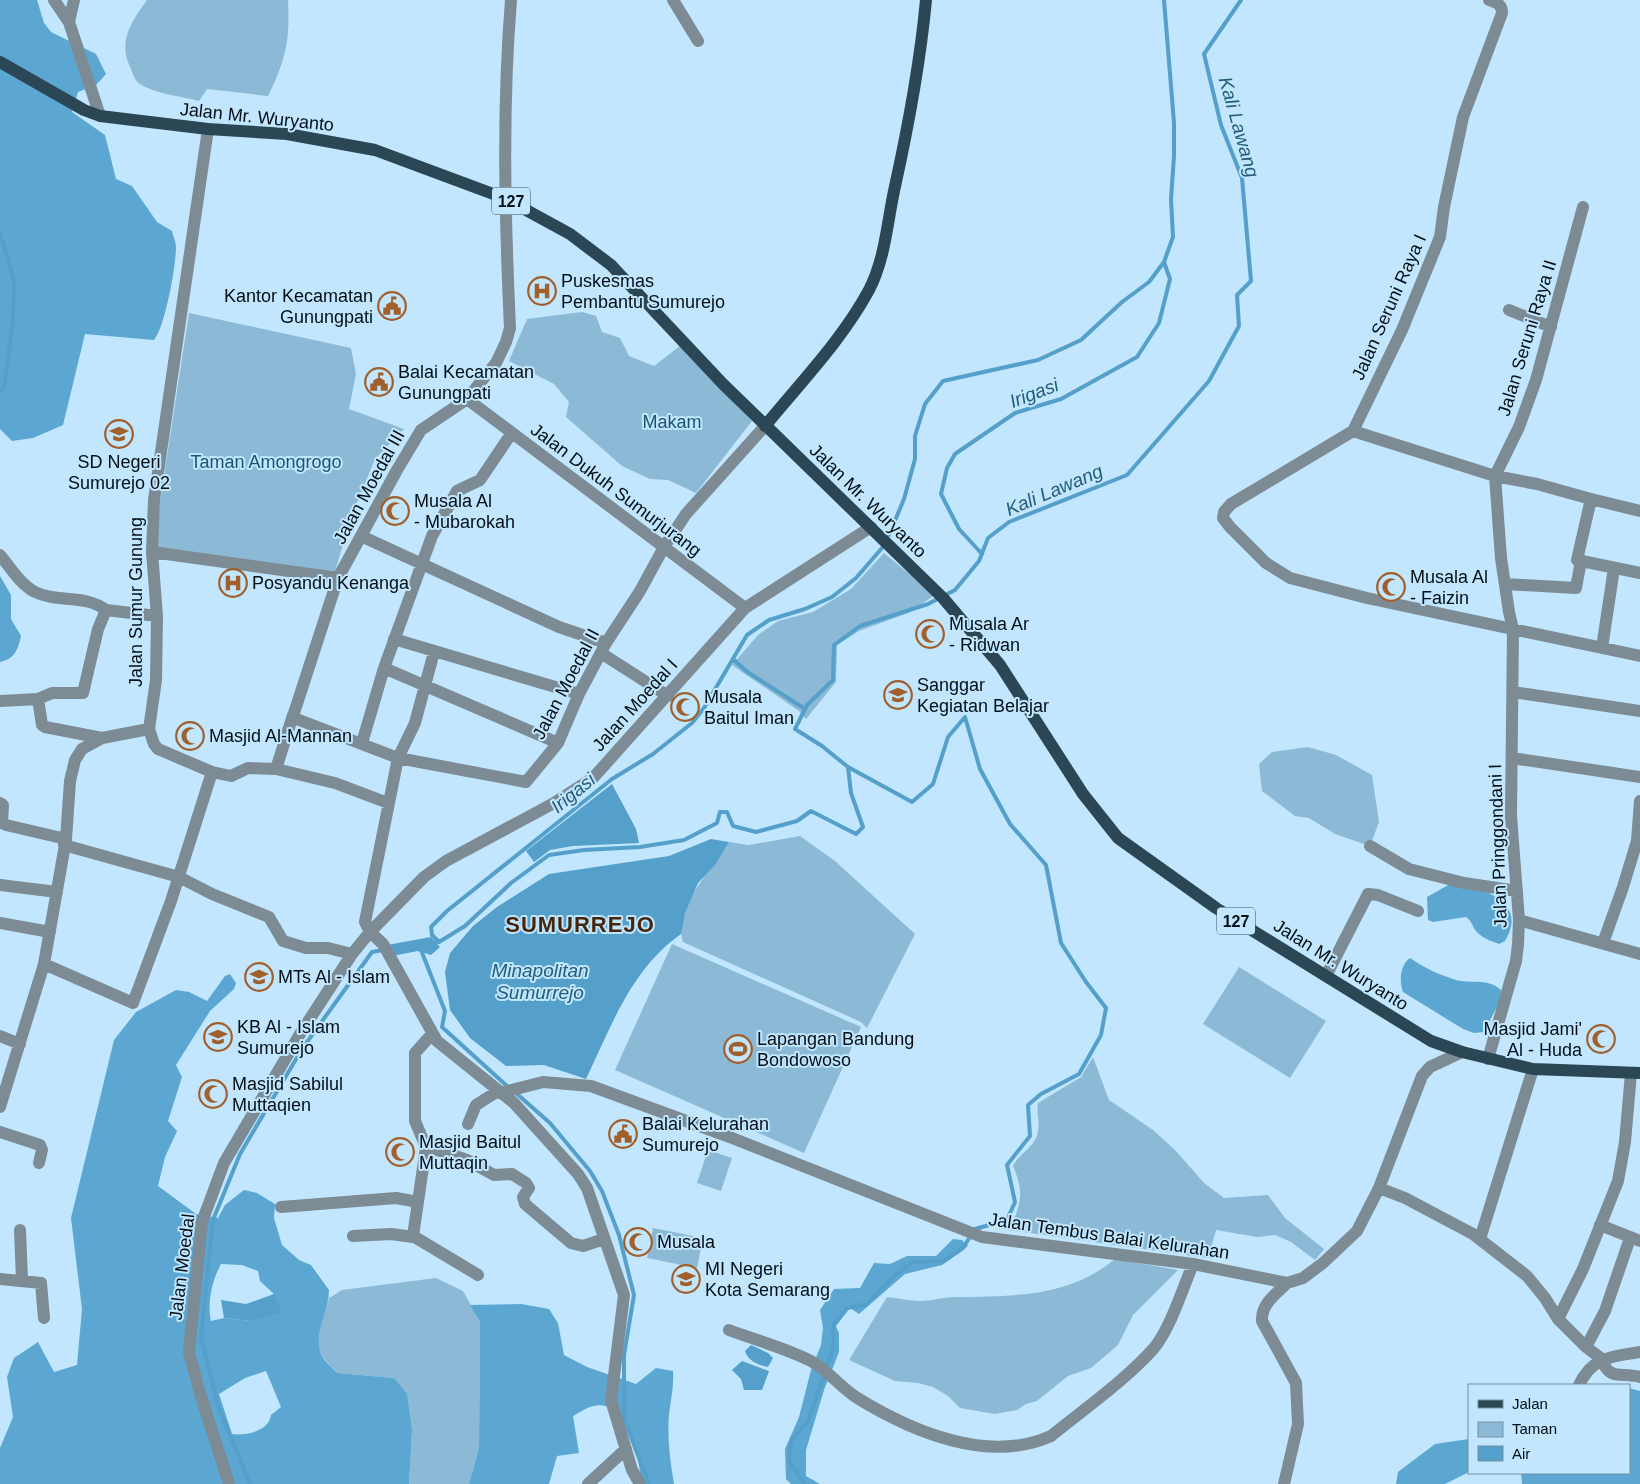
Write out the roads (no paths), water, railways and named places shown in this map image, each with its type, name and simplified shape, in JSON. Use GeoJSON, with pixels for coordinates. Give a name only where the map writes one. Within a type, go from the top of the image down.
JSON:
{"type":"FeatureCollection","features":[{"type":"Feature","properties":{"kind":"main road"},"geometry":{"type":"LineString","coordinates":[[765,426],[845,327],[870,288],[882,258],[903,155],[923,34],[926,0]]}},
{"type":"Feature","properties":{"kind":"main road","name":"Jalan Mr. Wuryanto"},"geometry":{"type":"LineString","coordinates":[[0,62],[84,110],[100,116],[208,129],[287,134],[375,150],[504,198],[570,234],[610,265],[765,426],[872,527],[943,598],[1000,665],[1083,794],[1118,838],[1216,908],[1431,1041],[1462,1052],[1533,1069],[1635,1073]]}},
{"type":"Feature","properties":{"kind":"street"},"geometry":{"type":"LineString","coordinates":[[54,0],[69,22],[100,116]]}},
{"type":"Feature","properties":{"kind":"street"},"geometry":{"type":"LineString","coordinates":[[69,22],[74,0]]}},
{"type":"Feature","properties":{"kind":"street","name":"Jalan Moedal III"},"geometry":{"type":"LineString","coordinates":[[276,769],[338,578],[421,430],[467,399],[496,363],[506,342],[510,328],[504,198],[506,66],[511,0]]}},
{"type":"Feature","properties":{"kind":"street"},"geometry":{"type":"LineString","coordinates":[[673,0],[698,41]]}},
{"type":"Feature","properties":{"kind":"street","name":"Jalan Seruni Raya I"},"geometry":{"type":"LineString","coordinates":[[1352,431],[1402,330],[1440,237],[1444,207],[1463,117],[1502,13],[1498,3],[1489,0]]}},
{"type":"Feature","properties":{"kind":"street","name":"Jalan Sumur Gunung"},"geometry":{"type":"LineString","coordinates":[[149,729],[156,680],[158,616],[152,552],[154,500],[208,129]]}},
{"type":"Feature","properties":{"kind":"street","name":"Jalan Seruni Raya II"},"geometry":{"type":"LineString","coordinates":[[1513,629],[1505,584],[1495,476],[1529,402],[1583,207]]}},
{"type":"Feature","properties":{"kind":"street"},"geometry":{"type":"LineString","coordinates":[[1508,310],[1551,327]]}},
{"type":"Feature","properties":{"kind":"street","name":"Jalan Dukuh Sumurjurang"},"geometry":{"type":"LineString","coordinates":[[467,399],[511,434],[745,608]]}},
{"type":"Feature","properties":{"kind":"street","name":"Jalan Moedal II"},"geometry":{"type":"LineString","coordinates":[[398,758],[523,783],[558,743],[579,694],[603,648],[686,514],[765,426]]}},
{"type":"Feature","properties":{"kind":"street"},"geometry":{"type":"LineString","coordinates":[[1640,512],[1537,484],[1495,476],[1352,431],[1231,504],[1224,512],[1223,518],[1266,563],[1285,576],[1366,598],[1640,656]]}},
{"type":"Feature","properties":{"kind":"street"},"geometry":{"type":"LineString","coordinates":[[362,743],[384,668],[432,536],[457,491],[480,480],[511,434]]}},
{"type":"Feature","properties":{"kind":"street"},"geometry":{"type":"LineString","coordinates":[[1591,499],[1576,559],[1581,562],[1640,573]]}},
{"type":"Feature","properties":{"kind":"street","name":"Jalan Moedal I"},"geometry":{"type":"LineString","coordinates":[[366,937],[431,871],[470,846],[554,803],[593,778],[745,608],[872,527]]}},
{"type":"Feature","properties":{"kind":"street"},"geometry":{"type":"LineString","coordinates":[[361,536],[603,648],[668,696]]}},
{"type":"Feature","properties":{"kind":"street"},"geometry":{"type":"LineString","coordinates":[[152,552],[338,578]]}},
{"type":"Feature","properties":{"kind":"street"},"geometry":{"type":"LineString","coordinates":[[0,555],[25,585],[34,591],[51,597],[97,604],[106,610],[158,616]]}},
{"type":"Feature","properties":{"kind":"street"},"geometry":{"type":"LineString","coordinates":[[1505,584],[1576,588],[1581,562]]}},
{"type":"Feature","properties":{"kind":"street"},"geometry":{"type":"LineString","coordinates":[[1602,648],[1614,568]]}},
{"type":"Feature","properties":{"kind":"street"},"geometry":{"type":"LineString","coordinates":[[0,701],[38,699],[52,692],[82,692],[98,629],[106,610]]}},
{"type":"Feature","properties":{"kind":"street","name":"Jalan Pringgondani I"},"geometry":{"type":"LineString","coordinates":[[1488,1059],[1516,961],[1519,920],[1511,816],[1513,629]]}},
{"type":"Feature","properties":{"kind":"street"},"geometry":{"type":"LineString","coordinates":[[394,639],[579,694]]}},
{"type":"Feature","properties":{"kind":"street"},"geometry":{"type":"LineString","coordinates":[[434,652],[415,723],[398,758],[365,922],[366,937],[383,944],[437,1041],[514,1103],[578,1174],[596,1210],[624,1295],[611,1400],[632,1470],[640,1484]]}},
{"type":"Feature","properties":{"kind":"street"},"geometry":{"type":"LineString","coordinates":[[384,668],[558,743]]}},
{"type":"Feature","properties":{"kind":"street"},"geometry":{"type":"LineString","coordinates":[[1512,692],[1640,711]]}},
{"type":"Feature","properties":{"kind":"street"},"geometry":{"type":"LineString","coordinates":[[38,699],[42,725],[45,727],[102,738]]}},
{"type":"Feature","properties":{"kind":"street"},"geometry":{"type":"LineString","coordinates":[[293,715],[295,718],[398,758]]}},
{"type":"Feature","properties":{"kind":"street"},"geometry":{"type":"LineString","coordinates":[[1,1100],[44,964],[65,842],[70,781],[75,760],[82,749],[102,738],[149,729],[154,744],[158,749],[212,772],[231,776],[248,768],[276,769],[335,783],[388,803]]}},
{"type":"Feature","properties":{"kind":"street"},"geometry":{"type":"LineString","coordinates":[[1512,758],[1640,777]]}},
{"type":"Feature","properties":{"kind":"street"},"geometry":{"type":"LineString","coordinates":[[44,964],[133,1003],[179,877],[212,772]]}},
{"type":"Feature","properties":{"kind":"street"},"geometry":{"type":"LineString","coordinates":[[1603,943],[1624,887],[1637,841],[1640,801]]}},
{"type":"Feature","properties":{"kind":"street"},"geometry":{"type":"LineString","coordinates":[[0,803],[3,805],[2,823],[6,825],[179,877],[212,894],[269,917],[283,941],[306,948],[328,948],[352,954]]}},
{"type":"Feature","properties":{"kind":"street"},"geometry":{"type":"LineString","coordinates":[[1370,846],[1409,869],[1464,883],[1517,891]]}},
{"type":"Feature","properties":{"kind":"street"},"geometry":{"type":"LineString","coordinates":[[0,885],[57,892]]}},
{"type":"Feature","properties":{"kind":"street"},"geometry":{"type":"LineString","coordinates":[[1326,976],[1368,894],[1378,895],[1418,911]]}},
{"type":"Feature","properties":{"kind":"street"},"geometry":{"type":"LineString","coordinates":[[1519,920],[1640,954]]}},
{"type":"Feature","properties":{"kind":"street"},"geometry":{"type":"LineString","coordinates":[[0,923],[50,932]]}},
{"type":"Feature","properties":{"kind":"street","name":"Jalan Moedal"},"geometry":{"type":"LineString","coordinates":[[230,1484],[190,1358],[202,1222],[224,1163],[300,1034],[352,954],[366,937]]}},
{"type":"Feature","properties":{"kind":"street"},"geometry":{"type":"LineString","coordinates":[[413,1237],[426,1146],[415,1120],[415,1052],[432,1034]]}},
{"type":"Feature","properties":{"kind":"street"},"geometry":{"type":"LineString","coordinates":[[0,1036],[20,1044]]}},
{"type":"Feature","properties":{"kind":"street"},"geometry":{"type":"LineString","coordinates":[[1284,1484],[1298,1424],[1296,1383],[1262,1321],[1262,1312],[1266,1304],[1287,1283],[1302,1278],[1323,1263],[1357,1231],[1379,1188],[1422,1076],[1430,1067],[1462,1052]]}},
{"type":"Feature","properties":{"kind":"street"},"geometry":{"type":"LineString","coordinates":[[1480,1239],[1533,1069]]}},
{"type":"Feature","properties":{"kind":"street"},"geometry":{"type":"LineString","coordinates":[[1558,1319],[1583,1269],[1618,1181],[1635,1073]]}},
{"type":"Feature","properties":{"kind":"street","name":"Jalan Tembus Balai Kelurahan"},"geometry":{"type":"LineString","coordinates":[[468,1124],[476,1105],[499,1092],[543,1082],[591,1086],[707,1128],[966,1229],[982,1237],[1193,1264],[1287,1283]]}},
{"type":"Feature","properties":{"kind":"street"},"geometry":{"type":"LineString","coordinates":[[0,1132],[40,1145],[42,1147],[39,1164]]}},
{"type":"Feature","properties":{"kind":"street"},"geometry":{"type":"LineString","coordinates":[[426,1146],[467,1160],[494,1175],[512,1174],[526,1182],[528,1188],[524,1197],[524,1204],[571,1243],[583,1246],[604,1239]]}},
{"type":"Feature","properties":{"kind":"street"},"geometry":{"type":"LineString","coordinates":[[1379,1188],[1442,1217],[1480,1239],[1527,1276],[1545,1298],[1558,1319],[1586,1347],[1602,1359],[1605,1369],[1611,1374],[1640,1377]]}},
{"type":"Feature","properties":{"kind":"street"},"geometry":{"type":"LineString","coordinates":[[281,1206],[396,1198],[418,1202]]}},
{"type":"Feature","properties":{"kind":"street"},"geometry":{"type":"LineString","coordinates":[[1586,1347],[1605,1311],[1635,1240],[1600,1225]]}},
{"type":"Feature","properties":{"kind":"street"},"geometry":{"type":"LineString","coordinates":[[20,1230],[22,1280]]}},
{"type":"Feature","properties":{"kind":"street"},"geometry":{"type":"LineString","coordinates":[[352,1236],[391,1234],[413,1237],[478,1275]]}},
{"type":"Feature","properties":{"kind":"street"},"geometry":{"type":"LineString","coordinates":[[729,1330],[811,1361],[858,1398],[936,1435],[981,1446],[1015,1446],[1051,1436],[1154,1347],[1181,1294],[1193,1264]]}},
{"type":"Feature","properties":{"kind":"street"},"geometry":{"type":"LineString","coordinates":[[0,1279],[41,1283],[44,1318]]}},
{"type":"Feature","properties":{"kind":"street"},"geometry":{"type":"LineString","coordinates":[[1579,1384],[1585,1372],[1602,1359],[1640,1352]]}},
{"type":"Feature","properties":{"kind":"street"},"geometry":{"type":"LineString","coordinates":[[588,1484],[626,1449]]}},
{"type":"Feature","properties":{"kind":"water"},"geometry":{"type":"Polygon","coordinates":[[[612,784],[636,829],[639,843],[573,846],[550,850],[534,862],[526,851],[612,784]]]}},
{"type":"Feature","properties":{"kind":"water","name":"Minapolitan Sumurrejo"},"geometry":{"type":"Polygon","coordinates":[[[711,839],[729,842],[715,865],[698,883],[685,913],[681,934],[649,964],[624,1000],[586,1079],[544,1065],[506,1066],[470,1038],[450,1010],[445,972],[450,953],[473,926],[497,907],[549,874],[669,856],[711,839]]]}},
{"type":"Feature","properties":{"kind":"water"},"geometry":{"type":"Polygon","coordinates":[[[431,937],[440,947],[431,955],[418,951],[392,956],[387,945],[431,937]]]}},
{"type":"Feature","properties":{"kind":"water"},"geometry":{"type":"Polygon","coordinates":[[[274,1294],[282,1312],[251,1321],[224,1318],[221,1300],[246,1304],[274,1294]]]}},
{"type":"Feature","properties":{"kind":"water"},"geometry":{"type":"Polygon","coordinates":[[[751,1345],[768,1353],[773,1358],[768,1367],[757,1364],[748,1357],[745,1351],[751,1345]]]}},
{"type":"Feature","properties":{"kind":"water"},"geometry":{"type":"Polygon","coordinates":[[[742,1361],[769,1371],[762,1390],[744,1390],[741,1379],[732,1370],[742,1361]]]}},
{"type":"Feature","properties":{"kind":"waterway","name":"Irigasi"},"geometry":{"type":"LineString","coordinates":[[889,535],[904,499],[915,459],[915,436],[925,404],[943,381],[1038,360],[1081,340],[1122,302],[1149,282],[1164,262],[1173,237],[1171,199],[1174,156],[1174,123],[1164,0]]}},
{"type":"Feature","properties":{"kind":"waterway","name":"Kali Lawang"},"geometry":{"type":"LineString","coordinates":[[432,943],[439,942],[465,926],[511,883],[549,855],[584,850],[640,847],[684,840],[717,823],[720,812],[727,812],[733,826],[756,832],[797,821],[811,811],[856,834],[863,827],[851,793],[848,767],[822,746],[795,729],[807,705],[833,680],[834,645],[860,626],[928,604],[955,590],[979,561],[988,538],[1009,522],[1127,475],[1209,381],[1239,326],[1237,295],[1251,281],[1242,178],[1221,125],[1204,54],[1241,0]]}},
{"type":"Feature","properties":{"kind":"waterway"},"geometry":{"type":"LineString","coordinates":[[0,233],[14,280],[13,321],[4,389],[0,390]]}},
{"type":"Feature","properties":{"kind":"waterway","name":"Irigasi"},"geometry":{"type":"LineString","coordinates":[[982,554],[959,529],[941,494],[947,468],[955,454],[1015,413],[1061,399],[1137,357],[1159,323],[1170,279],[1164,262]]}},
{"type":"Feature","properties":{"kind":"waterway","name":"Irigasi"},"geometry":{"type":"LineString","coordinates":[[439,942],[432,935],[431,927],[447,911],[612,779],[653,754],[692,723],[704,708],[747,635],[769,620],[805,609],[832,597],[856,578],[882,548]]}},
{"type":"Feature","properties":{"kind":"waterway","name":"Irigasi"},"geometry":{"type":"LineString","coordinates":[[733,659],[746,671],[805,709]]}},
{"type":"Feature","properties":{"kind":"waterway"},"geometry":{"type":"LineString","coordinates":[[805,1484],[789,1461],[791,1441],[808,1421],[834,1346],[833,1325],[847,1308],[867,1304],[894,1276],[913,1262],[944,1261],[963,1248],[975,1229],[1007,1220],[1015,1202],[1007,1165],[1030,1136],[1028,1105],[1041,1094],[1079,1074],[1101,1035],[1106,1008],[1086,982],[1061,943],[1046,865],[1010,824],[980,769],[965,717],[948,737],[933,784],[912,802],[848,767]]}},
{"type":"Feature","properties":{"kind":"waterway"},"geometry":{"type":"LineString","coordinates":[[250,1484],[218,1406],[201,1337],[213,1220],[240,1154],[302,1049],[372,952],[383,950]]}},
{"type":"Feature","properties":{"kind":"waterway"},"geometry":{"type":"LineString","coordinates":[[421,950],[445,1011],[442,1027],[507,1086]]}},
{"type":"Feature","properties":{"kind":"waterway"},"geometry":{"type":"LineString","coordinates":[[517,1094],[550,1123],[590,1171],[602,1191],[619,1235],[634,1295],[624,1355],[624,1419],[649,1484]]}},
{"type":"Feature","properties":{"kind":"place","name":"Puskesmas Pembantu Sumurejo"},"geometry":{"type":"Point","coordinates":[542,291]}},
{"type":"Feature","properties":{"kind":"place","name":"Kantor Kecamatan Gunungpati"},"geometry":{"type":"Point","coordinates":[392,306]}},
{"type":"Feature","properties":{"kind":"place","name":"Balai Kecamatan Gunungpati"},"geometry":{"type":"Point","coordinates":[379,382]}},
{"type":"Feature","properties":{"kind":"place","name":"SD Negeri Sumurejo 02"},"geometry":{"type":"Point","coordinates":[119,434]}},
{"type":"Feature","properties":{"kind":"place","name":"Musala Al - Mubarokah"},"geometry":{"type":"Point","coordinates":[395,511]}},
{"type":"Feature","properties":{"kind":"place","name":"Posyandu Kenanga"},"geometry":{"type":"Point","coordinates":[233,583]}},
{"type":"Feature","properties":{"kind":"place","name":"Musala Al - Faizin"},"geometry":{"type":"Point","coordinates":[1391,587]}},
{"type":"Feature","properties":{"kind":"place","name":"Musala Ar - Ridwan"},"geometry":{"type":"Point","coordinates":[930,634]}},
{"type":"Feature","properties":{"kind":"place","name":"Sanggar Kegiatan Belajar"},"geometry":{"type":"Point","coordinates":[898,695]}},
{"type":"Feature","properties":{"kind":"place","name":"Musala Baitul Iman"},"geometry":{"type":"Point","coordinates":[685,707]}},
{"type":"Feature","properties":{"kind":"place","name":"Masjid Al-Mannan"},"geometry":{"type":"Point","coordinates":[190,736]}},
{"type":"Feature","properties":{"kind":"place","name":"MTs Al - Islam"},"geometry":{"type":"Point","coordinates":[259,977]}},
{"type":"Feature","properties":{"kind":"place","name":"KB Al - Islam Sumurejo"},"geometry":{"type":"Point","coordinates":[218,1037]}},
{"type":"Feature","properties":{"kind":"place","name":"Masjid Jami' Al - Huda"},"geometry":{"type":"Point","coordinates":[1601,1039]}},
{"type":"Feature","properties":{"kind":"place","name":"Lapangan Bandung Bondowoso"},"geometry":{"type":"Point","coordinates":[738,1049]}},
{"type":"Feature","properties":{"kind":"place","name":"Masjid Sabilul Muttaqien"},"geometry":{"type":"Point","coordinates":[213,1094]}},
{"type":"Feature","properties":{"kind":"place","name":"Balai Kelurahan Sumurejo"},"geometry":{"type":"Point","coordinates":[623,1134]}},
{"type":"Feature","properties":{"kind":"place","name":"Masjid Baitul Muttaqin"},"geometry":{"type":"Point","coordinates":[400,1152]}},
{"type":"Feature","properties":{"kind":"place","name":"Musala"},"geometry":{"type":"Point","coordinates":[638,1242]}},
{"type":"Feature","properties":{"kind":"place","name":"MI Negeri Kota Semarang"},"geometry":{"type":"Point","coordinates":[686,1279]}},
{"type":"Feature","properties":{"kind":"district","name":"SUMURREJO"},"geometry":{"type":"Point","coordinates":[580,924]}},
{"type":"Feature","properties":{"kind":"park label","name":"Makam"},"geometry":{"type":"Point","coordinates":[672,422]}},
{"type":"Feature","properties":{"kind":"park label","name":"Taman Amongrogo"},"geometry":{"type":"Point","coordinates":[266,462]}}]}
